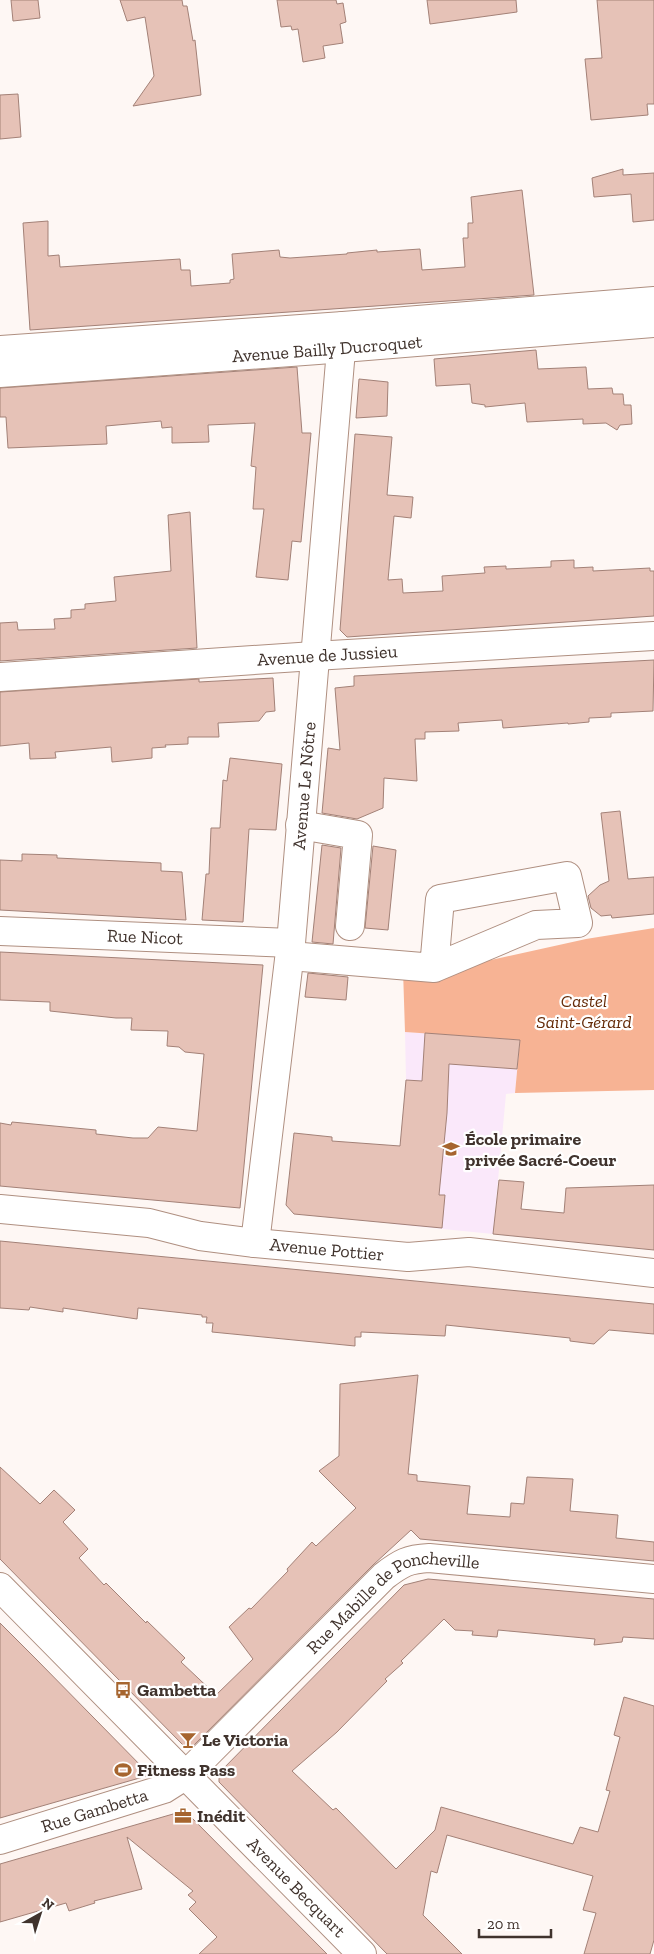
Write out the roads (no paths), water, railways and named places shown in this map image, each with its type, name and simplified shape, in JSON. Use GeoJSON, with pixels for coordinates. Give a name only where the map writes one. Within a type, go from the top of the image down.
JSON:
{"type":"FeatureCollection","features":[{"type":"Feature","properties":{"kind":"street","name":"Avenue Bailly Ducroquet"},"geometry":{"type":"LineString","coordinates":[[0,373],[342,337],[654,301]]}},
{"type":"Feature","properties":{"kind":"street","name":"Avenue Bailly Ducroquet"},"geometry":{"type":"LineString","coordinates":[[0,350],[654,323]]}},
{"type":"Feature","properties":{"kind":"street","name":"Avenue Le Nôtre"},"geometry":{"type":"LineString","coordinates":[[255,1243],[290,949],[342,337]]}},
{"type":"Feature","properties":{"kind":"street","name":"Avenue de Jussieu"},"geometry":{"type":"LineString","coordinates":[[0,677],[654,636]]}},
{"type":"Feature","properties":{"kind":"street"},"geometry":{"type":"LineString","coordinates":[[300,825],[358,835],[350,926]]}},
{"type":"Feature","properties":{"kind":"street"},"geometry":{"type":"LineString","coordinates":[[567,876],[578,923],[536,925],[434,968],[440,899],[567,876]]}},
{"type":"Feature","properties":{"kind":"street","name":"Rue Nicot"},"geometry":{"type":"LineString","coordinates":[[0,932],[290,949],[434,968]]}},
{"type":"Feature","properties":{"kind":"street","name":"Avenue Pottier"},"geometry":{"type":"LineString","coordinates":[[0,1209],[149,1223],[200,1236],[255,1243],[393,1256],[424,1257],[476,1253],[654,1273]]}},
{"type":"Feature","properties":{"kind":"street","name":"Rue Mabille de Poncheville"},"geometry":{"type":"LineString","coordinates":[[186,1775],[384,1576],[398,1565],[411,1559],[429,1558],[654,1579]]}},
{"type":"Feature","properties":{"kind":"street","name":"Avenue Becquart"},"geometry":{"type":"LineString","coordinates":[[0,1587],[362,1954]]}},
{"type":"Feature","properties":{"kind":"street","name":"Rue Gambetta"},"geometry":{"type":"LineString","coordinates":[[0,1840],[146,1796],[164,1789],[186,1775]]}},
{"type":"Feature","properties":{"kind":"place","name":"École primaire privée Sacré-Coeur"},"geometry":{"type":"Point","coordinates":[451,1149]}},
{"type":"Feature","properties":{"kind":"place","name":"Gambetta"},"geometry":{"type":"Point","coordinates":[123,1690]}},
{"type":"Feature","properties":{"kind":"place","name":"Le Victoria"},"geometry":{"type":"Point","coordinates":[188,1740]}},
{"type":"Feature","properties":{"kind":"place","name":"Fitness Pass"},"geometry":{"type":"Point","coordinates":[123,1770]}},
{"type":"Feature","properties":{"kind":"place","name":"Inédit"},"geometry":{"type":"Point","coordinates":[183,1816]}},
{"type":"Feature","properties":{"kind":"park label","name":"Castel Saint-Gérard"},"geometry":{"type":"Point","coordinates":[584,1011]}}]}
